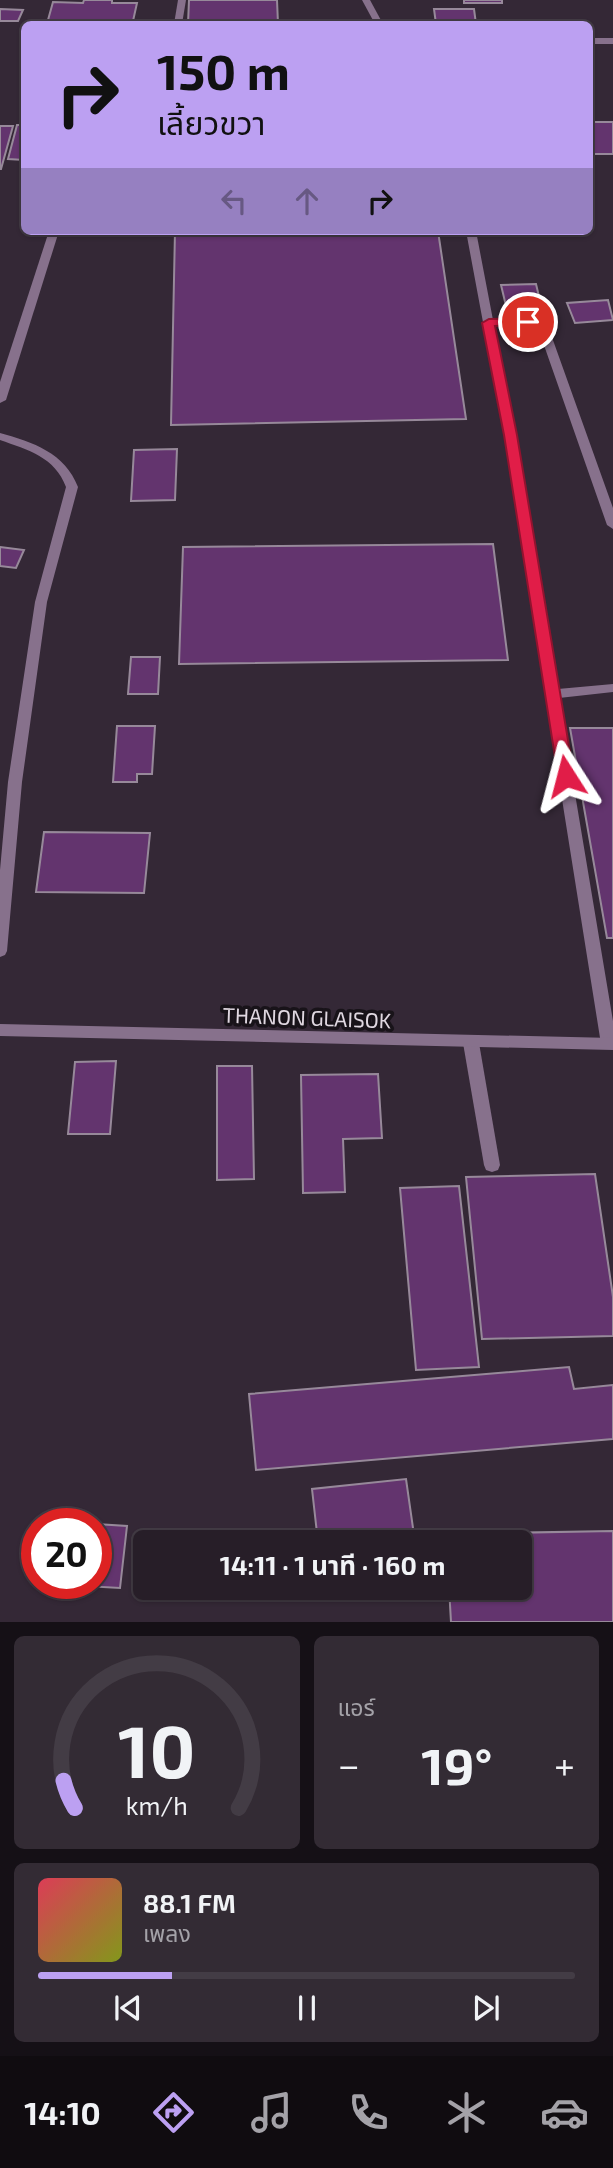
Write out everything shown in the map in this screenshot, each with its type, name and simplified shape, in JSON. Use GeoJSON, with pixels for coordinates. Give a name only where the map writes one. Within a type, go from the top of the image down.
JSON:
{"type":"FeatureCollection","features":[{"type":"Feature","properties":{"kind":"street"},"geometry":{"type":"LineString","coordinates":[[178,21],[182,0]]}},
{"type":"Feature","properties":{"kind":"street"},"geometry":{"type":"LineString","coordinates":[[366,0],[377,21]]}},
{"type":"Feature","properties":{"kind":"street"},"geometry":{"type":"LineString","coordinates":[[593,41],[613,41]]}},
{"type":"Feature","properties":{"kind":"street"},"geometry":{"type":"LineString","coordinates":[[0,400],[53,235]]}},
{"type":"Feature","properties":{"kind":"street"},"geometry":{"type":"LineString","coordinates":[[472,235],[510,435],[611,1044]]}},
{"type":"Feature","properties":{"kind":"street"},"geometry":{"type":"LineString","coordinates":[[489,323],[528,322],[544,329],[613,525]]}},
{"type":"Feature","properties":{"kind":"street"},"geometry":{"type":"LineString","coordinates":[[0,436],[51,456],[68,472],[72,487],[41,602],[15,782],[0,951]]}},
{"type":"Feature","properties":{"kind":"street"},"geometry":{"type":"LineString","coordinates":[[553,694],[613,688]]}},
{"type":"Feature","properties":{"kind":"street","name":"THANON GLAISOK"},"geometry":{"type":"LineString","coordinates":[[0,1030],[471,1043],[611,1044]]}},
{"type":"Feature","properties":{"kind":"street"},"geometry":{"type":"LineString","coordinates":[[471,1043],[492,1164]]}},
{"type":"Feature","properties":{"kind":"building"},"geometry":{"type":"Polygon","coordinates":[[[84,0],[137,3],[133,21],[48,20],[53,2],[83,3],[84,0]]]}},
{"type":"Feature","properties":{"kind":"building"},"geometry":{"type":"Polygon","coordinates":[[[189,0],[277,0],[278,21],[188,21],[189,0]]]}},
{"type":"Feature","properties":{"kind":"building"},"geometry":{"type":"Polygon","coordinates":[[[464,0],[502,0],[502,3],[464,3],[464,0]]]}},
{"type":"Feature","properties":{"kind":"building"},"geometry":{"type":"Polygon","coordinates":[[[0,9],[23,10],[18,21],[0,21],[0,9]]]}},
{"type":"Feature","properties":{"kind":"building"},"geometry":{"type":"Polygon","coordinates":[[[434,9],[474,9],[476,21],[436,21],[434,9]]]}},
{"type":"Feature","properties":{"kind":"building"},"geometry":{"type":"Polygon","coordinates":[[[593,122],[613,122],[613,154],[593,154],[593,122]]]}},
{"type":"Feature","properties":{"kind":"building"},"geometry":{"type":"Polygon","coordinates":[[[17,125],[21,125],[21,160],[8,159],[17,125]]]}},
{"type":"Feature","properties":{"kind":"building"},"geometry":{"type":"Polygon","coordinates":[[[0,126],[13,126],[1,169],[0,169],[0,126]]]}},
{"type":"Feature","properties":{"kind":"building"},"geometry":{"type":"Polygon","coordinates":[[[175,235],[439,235],[466,419],[171,425],[175,235]]]}},
{"type":"Feature","properties":{"kind":"building"},"geometry":{"type":"Polygon","coordinates":[[[536,284],[542,309],[507,310],[501,285],[536,284]]]}},
{"type":"Feature","properties":{"kind":"building"},"geometry":{"type":"Polygon","coordinates":[[[608,300],[613,320],[575,323],[567,303],[608,300]]]}},
{"type":"Feature","properties":{"kind":"building"},"geometry":{"type":"Polygon","coordinates":[[[177,449],[175,500],[131,501],[134,450],[177,449]]]}},
{"type":"Feature","properties":{"kind":"building"},"geometry":{"type":"Polygon","coordinates":[[[493,544],[508,660],[179,664],[183,547],[493,544]]]}},
{"type":"Feature","properties":{"kind":"building"},"geometry":{"type":"Polygon","coordinates":[[[0,547],[24,550],[16,568],[0,566],[0,547]]]}},
{"type":"Feature","properties":{"kind":"building"},"geometry":{"type":"Polygon","coordinates":[[[131,657],[160,657],[158,694],[128,694],[131,657]]]}},
{"type":"Feature","properties":{"kind":"building"},"geometry":{"type":"Polygon","coordinates":[[[117,726],[155,726],[152,774],[137,774],[137,782],[113,782],[117,726]]]}},
{"type":"Feature","properties":{"kind":"building"},"geometry":{"type":"Polygon","coordinates":[[[570,728],[613,728],[613,938],[607,938],[570,728]]]}},
{"type":"Feature","properties":{"kind":"building"},"geometry":{"type":"Polygon","coordinates":[[[44,832],[150,833],[144,893],[36,892],[44,832]]]}},
{"type":"Feature","properties":{"kind":"building"},"geometry":{"type":"Polygon","coordinates":[[[116,1061],[110,1134],[68,1134],[75,1062],[116,1061]]]}},
{"type":"Feature","properties":{"kind":"building"},"geometry":{"type":"Polygon","coordinates":[[[217,1066],[252,1066],[254,1179],[217,1180],[217,1066]]]}},
{"type":"Feature","properties":{"kind":"building"},"geometry":{"type":"Polygon","coordinates":[[[378,1074],[382,1138],[343,1139],[345,1192],[303,1193],[301,1075],[378,1074]]]}},
{"type":"Feature","properties":{"kind":"building"},"geometry":{"type":"Polygon","coordinates":[[[595,1174],[613,1297],[613,1336],[482,1339],[466,1177],[595,1174]]]}},
{"type":"Feature","properties":{"kind":"building"},"geometry":{"type":"Polygon","coordinates":[[[459,1186],[479,1367],[416,1370],[400,1188],[459,1186]]]}},
{"type":"Feature","properties":{"kind":"building"},"geometry":{"type":"Polygon","coordinates":[[[569,1367],[574,1389],[613,1385],[613,1439],[256,1470],[249,1394],[569,1367]]]}},
{"type":"Feature","properties":{"kind":"building"},"geometry":{"type":"Polygon","coordinates":[[[406,1479],[413,1530],[317,1530],[312,1489],[406,1479]]]}},
{"type":"Feature","properties":{"kind":"building"},"geometry":{"type":"Polygon","coordinates":[[[112,1525],[127,1526],[120,1588],[112,1588],[112,1525]]]}},
{"type":"Feature","properties":{"kind":"building"},"geometry":{"type":"Polygon","coordinates":[[[613,1531],[613,1622],[451,1622],[450,1600],[532,1600],[532,1532],[613,1531]]]}},
{"type":"Feature","properties":{"kind":"route"},"geometry":{"type":"LineString","coordinates":[[528,322],[489,323],[566,776]]}}]}
